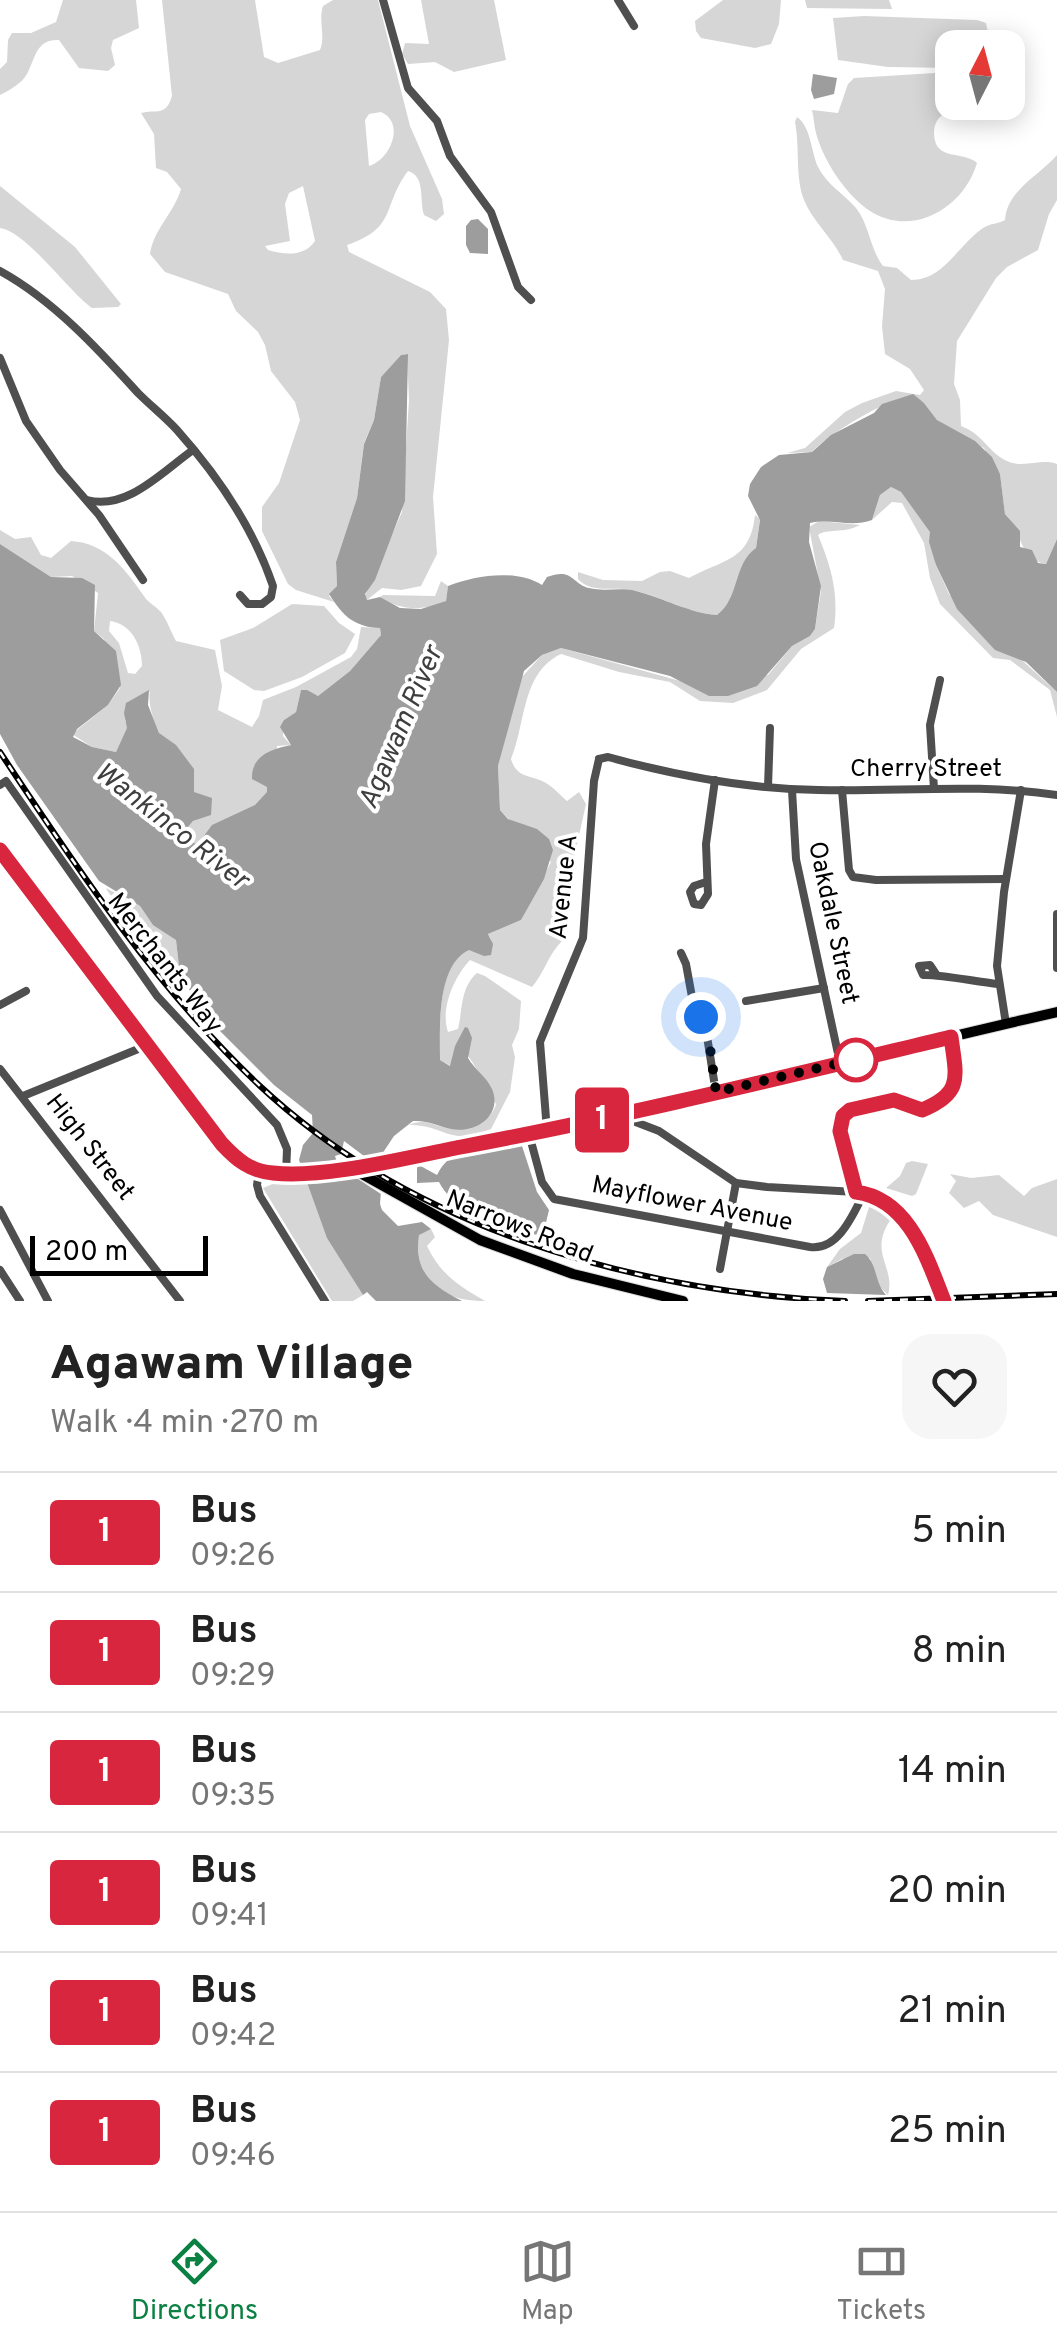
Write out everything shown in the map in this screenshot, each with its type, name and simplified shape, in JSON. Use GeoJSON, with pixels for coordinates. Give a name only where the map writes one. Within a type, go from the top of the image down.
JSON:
{"type":"FeatureCollection","features":[{"type":"Feature","properties":{"kind":"main road"},"geometry":{"type":"LineString","coordinates":[[0,850],[222,1144],[241,1162],[259,1171],[286,1174],[345,1168],[547,1131],[1057,1012]]}},
{"type":"Feature","properties":{"kind":"main road","name":"Narrows Road"},"geometry":{"type":"LineString","coordinates":[[345,1168],[480,1240],[590,1279],[683,1301]]}},
{"type":"Feature","properties":{"kind":"street"},"geometry":{"type":"LineString","coordinates":[[382,0],[408,88],[437,121],[450,156],[491,212],[518,287],[531,300]]}},
{"type":"Feature","properties":{"kind":"street"},"geometry":{"type":"LineString","coordinates":[[618,0],[634,26]]}},
{"type":"Feature","properties":{"kind":"street"},"geometry":{"type":"LineString","coordinates":[[0,271],[27,289],[113,364],[231,496],[273,586],[271,598],[262,604],[248,604],[240,595]]}},
{"type":"Feature","properties":{"kind":"street"},"geometry":{"type":"LineString","coordinates":[[0,358],[22,413],[142,580]]}},
{"type":"Feature","properties":{"kind":"street"},"geometry":{"type":"LineString","coordinates":[[87,500],[103,502],[136,492],[192,450]]}},
{"type":"Feature","properties":{"kind":"street"},"geometry":{"type":"LineString","coordinates":[[934,789],[930,725],[940,680]]}},
{"type":"Feature","properties":{"kind":"street"},"geometry":{"type":"LineString","coordinates":[[768,787],[770,728]]}},
{"type":"Feature","properties":{"kind":"street"},"geometry":{"type":"LineString","coordinates":[[590,752],[599,758]]}},
{"type":"Feature","properties":{"kind":"street","name":"Cherry Street"},"geometry":{"type":"LineString","coordinates":[[599,758],[608,757],[668,774],[792,790],[1021,790],[1006,879],[998,984],[1006,1024]]}},
{"type":"Feature","properties":{"kind":"street","name":"Avenue A"},"geometry":{"type":"LineString","coordinates":[[547,1131],[540,1042],[583,938],[599,758]]}},
{"type":"Feature","properties":{"kind":"street"},"geometry":{"type":"LineString","coordinates":[[706,882],[706,844],[715,780]]}},
{"type":"Feature","properties":{"kind":"street","name":"Merchants Way"},"geometry":{"type":"LineString","coordinates":[[0,785],[6,781],[162,1001],[278,1126],[287,1150],[286,1174]]}},
{"type":"Feature","properties":{"kind":"street","name":"Oakdale Street"},"geometry":{"type":"LineString","coordinates":[[792,790],[796,859],[840,1064]]}},
{"type":"Feature","properties":{"kind":"street"},"geometry":{"type":"LineString","coordinates":[[842,790],[849,870],[856,878],[1006,879]]}},
{"type":"Feature","properties":{"kind":"street"},"geometry":{"type":"LineString","coordinates":[[1021,790],[1057,795]]}},
{"type":"Feature","properties":{"kind":"street"},"geometry":{"type":"LineString","coordinates":[[1057,914],[1057,968]]}},
{"type":"Feature","properties":{"kind":"street"},"geometry":{"type":"LineString","coordinates":[[681,953],[694,1008],[706,1030],[716,1092]]}},
{"type":"Feature","properties":{"kind":"street"},"geometry":{"type":"LineString","coordinates":[[936,974],[951,980],[998,984]]}},
{"type":"Feature","properties":{"kind":"street"},"geometry":{"type":"LineString","coordinates":[[746,1001],[824,988]]}},
{"type":"Feature","properties":{"kind":"street"},"geometry":{"type":"LineString","coordinates":[[0,1005],[26,991]]}},
{"type":"Feature","properties":{"kind":"street"},"geometry":{"type":"LineString","coordinates":[[860,1192],[840,1131],[843,1116],[850,1110],[894,1100],[922,1110],[947,1097],[955,1083],[951,1037]]}},
{"type":"Feature","properties":{"kind":"street"},"geometry":{"type":"LineString","coordinates":[[23,1096],[148,1045]]}},
{"type":"Feature","properties":{"kind":"street","name":"High Street"},"geometry":{"type":"LineString","coordinates":[[0,1069],[180,1301]]}},
{"type":"Feature","properties":{"kind":"street"},"geometry":{"type":"LineString","coordinates":[[620,1116],[659,1131],[736,1182],[767,1188],[860,1192],[887,1204],[906,1222],[925,1254],[944,1301]]}},
{"type":"Feature","properties":{"kind":"street","name":"Mayflower Avenue"},"geometry":{"type":"LineString","coordinates":[[529,1134],[542,1182],[552,1198],[824,1248],[837,1237],[860,1192]]}},
{"type":"Feature","properties":{"kind":"street"},"geometry":{"type":"LineString","coordinates":[[259,1171],[260,1196],[326,1301]]}},
{"type":"Feature","properties":{"kind":"street"},"geometry":{"type":"LineString","coordinates":[[720,1269],[736,1182]]}},
{"type":"Feature","properties":{"kind":"street"},"geometry":{"type":"LineString","coordinates":[[0,1210],[48,1301]]}},
{"type":"Feature","properties":{"kind":"street"},"geometry":{"type":"LineString","coordinates":[[0,1270],[20,1300],[41,1287]]}},
{"type":"Feature","properties":{"kind":"shaded area"},"geometry":{"type":"Polygon","coordinates":[[[63,0],[136,0],[139,28],[113,40],[115,65],[108,71],[79,68],[59,40],[51,40],[38,50],[22,80],[0,95],[0,69],[7,62],[12,33],[31,33],[56,22],[63,0]]]}},
{"type":"Feature","properties":{"kind":"shaded area"},"geometry":{"type":"Polygon","coordinates":[[[162,0],[255,0],[264,57],[278,63],[320,50],[323,6],[333,0],[378,0],[410,126],[442,199],[444,214],[436,221],[424,215],[420,183],[408,171],[382,223],[347,245],[349,252],[430,292],[446,309],[449,340],[433,497],[437,554],[421,586],[382,588],[367,600],[364,598],[402,512],[409,400],[407,354],[401,355],[381,377],[374,420],[364,443],[357,498],[336,562],[337,586],[329,596],[334,602],[288,584],[262,531],[262,507],[279,483],[300,420],[295,402],[271,371],[258,332],[236,311],[228,294],[165,272],[150,254],[181,189],[167,172],[156,168],[154,134],[141,113],[164,110],[172,96],[162,0]],[[381,112],[369,114],[365,120],[369,166],[389,149],[394,132],[389,117],[381,112]],[[303,186],[289,193],[285,204],[290,241],[265,246],[268,250],[294,253],[315,241],[303,186]]]}},
{"type":"Feature","properties":{"kind":"shaded area"},"geometry":{"type":"Polygon","coordinates":[[[421,0],[494,0],[506,60],[454,72],[435,62],[408,64],[402,54],[405,43],[429,44],[421,0]]]}},
{"type":"Feature","properties":{"kind":"shaded area"},"geometry":{"type":"Polygon","coordinates":[[[723,0],[781,0],[779,24],[771,44],[755,48],[701,38],[695,21],[723,0]]]}},
{"type":"Feature","properties":{"kind":"shaded area"},"geometry":{"type":"Polygon","coordinates":[[[805,0],[889,0],[892,9],[807,8],[805,0]]]}},
{"type":"Feature","properties":{"kind":"shaded area"},"geometry":{"type":"Polygon","coordinates":[[[833,18],[977,20],[986,23],[987,30],[935,30],[935,68],[888,67],[838,60],[833,18]]]}},
{"type":"Feature","properties":{"kind":"shaded area"},"geometry":{"type":"Polygon","coordinates":[[[935,73],[936,143],[944,152],[977,163],[961,194],[948,206],[918,220],[884,218],[867,209],[843,185],[819,143],[812,110],[838,113],[854,78],[935,73]]]}},
{"type":"Feature","properties":{"kind":"shaded area"},"geometry":{"type":"Polygon","coordinates":[[[797,117],[808,133],[818,167],[860,214],[883,266],[897,268],[911,280],[933,274],[983,228],[1005,220],[1011,200],[1057,155],[1057,200],[1038,250],[1007,267],[996,278],[957,341],[954,384],[960,400],[961,426],[1001,458],[1013,463],[1057,464],[1057,539],[1046,564],[1025,550],[1005,514],[1000,474],[984,448],[937,420],[924,403],[910,396],[858,418],[812,452],[787,453],[805,448],[845,412],[862,403],[896,391],[920,395],[924,390],[910,369],[885,354],[885,289],[878,271],[843,260],[804,200],[797,117]]]}},
{"type":"Feature","properties":{"kind":"shaded area"},"geometry":{"type":"Polygon","coordinates":[[[0,186],[75,247],[121,304],[118,307],[92,308],[35,251],[0,228],[0,186]]]}},
{"type":"Feature","properties":{"kind":"shaded area"},"geometry":{"type":"Polygon","coordinates":[[[891,487],[901,492],[931,532],[936,565],[949,594],[1057,692],[1057,717],[1050,690],[1010,660],[993,658],[940,604],[930,578],[924,543],[902,503],[892,502],[872,520],[880,495],[891,487]]]}},
{"type":"Feature","properties":{"kind":"shaded area"},"geometry":{"type":"Polygon","coordinates":[[[755,515],[760,519],[756,548],[729,604],[717,615],[632,590],[589,586],[578,579],[578,572],[603,580],[642,581],[670,571],[689,578],[741,550],[748,542],[755,515]]]}},
{"type":"Feature","properties":{"kind":"shaded area"},"geometry":{"type":"Polygon","coordinates":[[[819,521],[860,525],[818,535],[833,580],[834,628],[801,649],[767,690],[733,703],[700,701],[670,682],[619,672],[561,654],[538,674],[511,759],[520,773],[546,783],[567,801],[579,792],[586,804],[562,912],[563,940],[532,987],[470,960],[450,994],[448,1032],[458,1029],[465,992],[477,973],[521,1001],[519,1029],[512,1045],[515,1057],[510,1092],[491,1129],[456,1136],[409,1125],[421,1122],[450,1129],[469,1127],[486,1119],[496,1104],[473,1063],[456,1044],[451,1066],[440,1060],[440,1018],[444,987],[454,961],[491,939],[488,934],[521,920],[551,862],[500,810],[498,766],[521,678],[542,655],[561,648],[684,682],[768,675],[792,646],[815,629],[821,591],[809,527],[819,521]]]}},
{"type":"Feature","properties":{"kind":"shaded area"},"geometry":{"type":"Polygon","coordinates":[[[0,530],[15,539],[31,537],[41,555],[51,558],[71,541],[104,552],[161,612],[176,641],[215,650],[222,686],[218,710],[252,727],[263,700],[351,657],[357,649],[361,627],[380,628],[381,635],[350,671],[318,696],[301,690],[296,712],[284,720],[283,736],[291,745],[277,746],[276,795],[198,844],[191,843],[188,827],[209,815],[161,738],[150,705],[150,691],[125,720],[128,727],[116,752],[92,747],[72,734],[108,705],[120,688],[104,639],[94,631],[98,593],[72,576],[51,577],[0,544],[0,530]],[[110,621],[109,631],[119,643],[128,673],[135,674],[142,666],[138,644],[130,631],[110,621]]]}},
{"type":"Feature","properties":{"kind":"shaded area"},"geometry":{"type":"Polygon","coordinates":[[[441,581],[448,586],[446,601],[430,607],[404,607],[380,597],[435,596],[441,581]]]}},
{"type":"Feature","properties":{"kind":"shaded area"},"geometry":{"type":"Polygon","coordinates":[[[292,604],[324,606],[355,634],[345,653],[302,677],[264,691],[254,690],[224,671],[220,640],[253,628],[292,604]]]}},
{"type":"Feature","properties":{"kind":"shaded area"},"geometry":{"type":"Polygon","coordinates":[[[106,888],[140,906],[149,919],[176,940],[180,975],[156,942],[106,888]]]}},
{"type":"Feature","properties":{"kind":"shaded area"},"geometry":{"type":"Polygon","coordinates":[[[906,1163],[928,1164],[916,1194],[886,1188],[900,1176],[906,1163]]]}},
{"type":"Feature","properties":{"kind":"shaded area"},"geometry":{"type":"Polygon","coordinates":[[[950,1174],[971,1178],[999,1175],[1024,1196],[1032,1188],[1057,1179],[1057,1237],[993,1215],[979,1201],[964,1208],[949,1193],[956,1181],[950,1174]]]}},
{"type":"Feature","properties":{"kind":"shaded area"},"geometry":{"type":"Polygon","coordinates":[[[307,1179],[338,1254],[363,1295],[353,1301],[332,1301],[263,1188],[307,1179]]]}},
{"type":"Feature","properties":{"kind":"shaded area"},"geometry":{"type":"Polygon","coordinates":[[[870,1204],[893,1216],[882,1240],[888,1295],[876,1283],[870,1258],[842,1259],[827,1267],[840,1249],[861,1233],[870,1204]]]}},
{"type":"Feature","properties":{"kind":"shaded area"},"geometry":{"type":"Polygon","coordinates":[[[431,1229],[435,1237],[427,1246],[444,1272],[485,1301],[443,1292],[426,1276],[418,1250],[419,1234],[431,1229]]]}},
{"type":"Feature","properties":{"kind":"water"},"geometry":{"type":"Polygon","coordinates":[[[813,74],[837,78],[834,94],[814,99],[813,74]]]}},
{"type":"Feature","properties":{"kind":"water"},"geometry":{"type":"Polygon","coordinates":[[[478,219],[488,229],[488,254],[470,253],[466,245],[466,226],[478,219]]]}},
{"type":"Feature","properties":{"kind":"water"},"geometry":{"type":"Polygon","coordinates":[[[408,354],[405,501],[375,580],[365,594],[367,600],[380,597],[400,608],[421,609],[446,601],[448,586],[471,579],[508,575],[542,585],[547,577],[562,574],[589,588],[636,591],[717,615],[730,600],[743,563],[756,548],[760,520],[748,496],[750,484],[761,467],[779,455],[812,452],[831,435],[874,413],[882,404],[913,394],[937,420],[975,441],[992,457],[1000,474],[1005,514],[1020,531],[1020,547],[1032,550],[1038,563],[1046,564],[1057,539],[1057,692],[1026,662],[995,650],[957,609],[936,565],[930,532],[901,492],[891,487],[880,495],[872,520],[810,523],[809,542],[821,586],[815,629],[792,646],[757,686],[728,696],[709,696],[670,676],[561,648],[542,655],[524,671],[498,766],[500,810],[508,819],[537,829],[549,839],[553,850],[544,879],[521,920],[488,934],[493,944],[491,955],[469,950],[458,958],[445,983],[440,1016],[440,1060],[450,1066],[455,1046],[465,1027],[468,1028],[472,1038],[468,1058],[492,1089],[494,1107],[485,1121],[470,1129],[413,1121],[394,1136],[384,1151],[382,1210],[398,1226],[422,1222],[431,1229],[419,1235],[422,1268],[433,1283],[462,1301],[376,1301],[367,1292],[363,1295],[327,1238],[299,1160],[303,1145],[313,1133],[312,1115],[274,1085],[208,1019],[180,975],[176,940],[153,925],[140,906],[99,881],[17,765],[0,734],[0,544],[51,577],[82,578],[95,585],[94,631],[116,651],[121,685],[108,705],[77,729],[73,737],[92,747],[116,752],[127,728],[126,703],[149,690],[148,705],[159,733],[176,745],[194,769],[194,792],[212,798],[211,815],[193,821],[188,827],[190,842],[198,844],[212,825],[255,805],[267,787],[252,779],[255,764],[270,751],[291,745],[280,727],[296,712],[301,690],[318,696],[350,671],[381,635],[380,628],[350,619],[329,594],[337,586],[336,562],[357,498],[364,444],[374,420],[381,377],[401,355],[408,354]]]}},
{"type":"Feature","properties":{"kind":"water"},"geometry":{"type":"Polygon","coordinates":[[[509,1143],[522,1146],[537,1192],[549,1210],[543,1235],[514,1231],[469,1213],[439,1182],[417,1183],[417,1164],[437,1175],[458,1153],[509,1143]]]}},
{"type":"Feature","properties":{"kind":"water"},"geometry":{"type":"Polygon","coordinates":[[[854,1254],[869,1258],[886,1295],[827,1293],[823,1279],[827,1267],[854,1254]]]}},
{"type":"Feature","properties":{"kind":"pier"},"geometry":{"type":"Polygon","coordinates":[[[344,1141],[364,1156],[383,1154],[381,1194],[355,1177],[341,1175],[335,1156],[341,1154],[344,1141]]]}},
{"type":"Feature","properties":{"kind":"railway"},"geometry":{"type":"LineString","coordinates":[[0,752],[89,884],[187,1010],[260,1086],[321,1136],[387,1179],[458,1215],[533,1244],[610,1267],[688,1284],[845,1301]]}},
{"type":"Feature","properties":{"kind":"railway"},"geometry":{"type":"LineString","coordinates":[[868,1301],[1057,1294]]}},
{"type":"Feature","properties":{"kind":"bus line","name":"1"},"geometry":{"type":"LineString","coordinates":[[0,850],[222,1144],[234,1158],[259,1171],[286,1174],[397,1160],[572,1126],[951,1037],[955,1083],[947,1097],[922,1110],[912,1109],[902,1101],[886,1101],[850,1110],[840,1122],[856,1192],[880,1199],[902,1218],[925,1254],[944,1301]]}},
{"type":"Feature","properties":{"kind":"route"},"geometry":{"type":"LineString","coordinates":[[701,1017],[709,1040],[716,1092],[866,1057],[856,1060]]}},
{"type":"Feature","properties":{"kind":"water label","name":"Agawam River"},"geometry":{"type":"Point","coordinates":[402,728]}},
{"type":"Feature","properties":{"kind":"water label","name":"Wankinco River"},"geometry":{"type":"Point","coordinates":[171,827]}}]}
